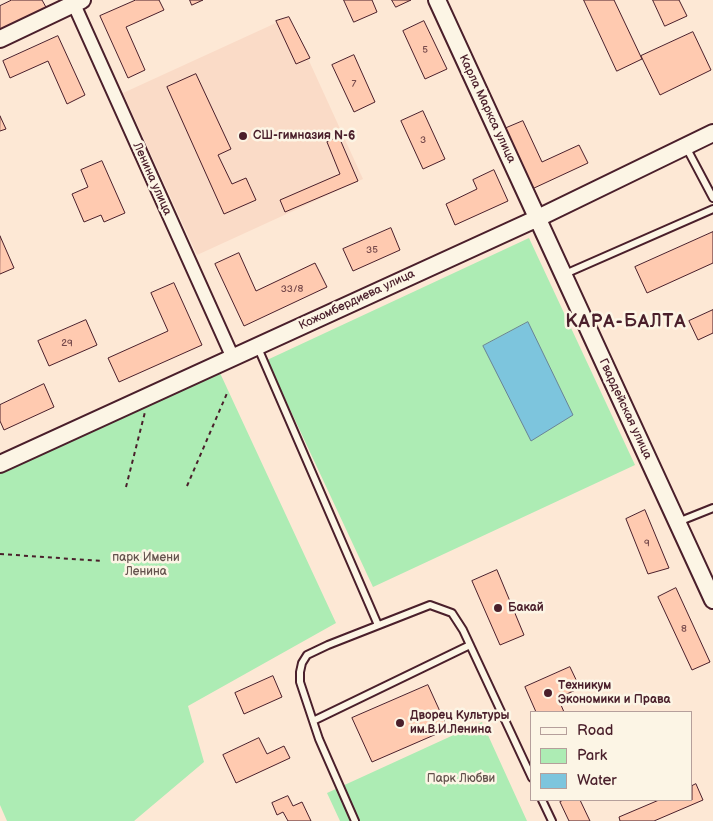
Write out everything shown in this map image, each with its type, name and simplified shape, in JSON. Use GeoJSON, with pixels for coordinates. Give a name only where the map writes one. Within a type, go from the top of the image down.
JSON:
{"type":"FeatureCollection","features":[{"type":"Feature","properties":{"kind":"street","name":"Карла Маркса улица"},"geometry":{"type":"LineString","coordinates":[[437,0],[538,218]]}},
{"type":"Feature","properties":{"kind":"street"},"geometry":{"type":"LineString","coordinates":[[0,39],[76,1]]}},
{"type":"Feature","properties":{"kind":"street","name":"Ленина улица"},"geometry":{"type":"LineString","coordinates":[[76,1],[233,358]]}},
{"type":"Feature","properties":{"kind":"street","name":"Кожомбердиева улица"},"geometry":{"type":"LineString","coordinates":[[0,464],[538,218],[713,132]]}},
{"type":"Feature","properties":{"kind":"street","name":"Гвардейская улица"},"geometry":{"type":"LineString","coordinates":[[538,218],[713,600]]}},
{"type":"Feature","properties":{"kind":"lane"},"geometry":{"type":"LineString","coordinates":[[685,146],[713,198]]}},
{"type":"Feature","properties":{"kind":"lane"},"geometry":{"type":"LineString","coordinates":[[563,275],[713,209]]}},
{"type":"Feature","properties":{"kind":"lane"},"geometry":{"type":"LineString","coordinates":[[257,347],[378,625]]}},
{"type":"Feature","properties":{"kind":"lane"},"geometry":{"type":"LineString","coordinates":[[677,523],[713,508]]}},
{"type":"Feature","properties":{"kind":"lane"},"geometry":{"type":"LineString","coordinates":[[355,821],[313,721],[300,682],[300,672],[307,655],[430,605],[452,613],[470,645],[530,774]]}},
{"type":"Feature","properties":{"kind":"lane"},"geometry":{"type":"LineString","coordinates":[[313,721],[470,645]]}},
{"type":"Feature","properties":{"kind":"lane"},"geometry":{"type":"LineString","coordinates":[[542,801],[552,821]]}},
{"type":"Feature","properties":{"kind":"path"},"geometry":{"type":"LineString","coordinates":[[187,486],[228,392]]}},
{"type":"Feature","properties":{"kind":"path"},"geometry":{"type":"LineString","coordinates":[[126,487],[147,407]]}},
{"type":"Feature","properties":{"kind":"path"},"geometry":{"type":"LineString","coordinates":[[0,554],[102,561]]}},
{"type":"Feature","properties":{"kind":"shaded area","name":"СШ-гимназия N-6"},"geometry":{"type":"Polygon","coordinates":[[[289,17],[363,179],[197,255],[123,93],[289,17]]]}},
{"type":"Feature","properties":{"kind":"green space"},"geometry":{"type":"Polygon","coordinates":[[[529,238],[635,465],[373,587],[267,360],[529,238]]]}},
{"type":"Feature","properties":{"kind":"green space","name":"парк Имени Ленина"},"geometry":{"type":"Polygon","coordinates":[[[220,373],[336,623],[188,706],[204,762],[134,821],[7,821],[0,805],[0,474],[220,373]]]}},
{"type":"Feature","properties":{"kind":"green space","name":"Парк Любви"},"geometry":{"type":"Polygon","coordinates":[[[482,722],[527,821],[340,821],[327,793],[482,722]]]}},
{"type":"Feature","properties":{"kind":"water"},"geometry":{"type":"Polygon","coordinates":[[[528,322],[573,415],[531,441],[483,346],[528,322]]]}},
{"type":"Feature","properties":{"kind":"building"},"geometry":{"type":"Polygon","coordinates":[[[12,0],[42,0],[47,9],[0,32],[0,6],[12,0]]]}},
{"type":"Feature","properties":{"kind":"building"},"geometry":{"type":"Polygon","coordinates":[[[136,0],[159,0],[164,10],[126,27],[145,70],[128,78],[100,16],[136,0]]]}},
{"type":"Feature","properties":{"kind":"building"},"geometry":{"type":"Polygon","coordinates":[[[190,0],[203,0],[192,5],[190,0]]]}},
{"type":"Feature","properties":{"kind":"building"},"geometry":{"type":"Polygon","coordinates":[[[344,0],[372,0],[377,12],[354,22],[344,0]]]}},
{"type":"Feature","properties":{"kind":"building"},"geometry":{"type":"Polygon","coordinates":[[[392,0],[411,0],[396,7],[392,0]]]}},
{"type":"Feature","properties":{"kind":"building"},"geometry":{"type":"Polygon","coordinates":[[[584,0],[614,0],[642,59],[617,71],[584,0]]]}},
{"type":"Feature","properties":{"kind":"building"},"geometry":{"type":"Polygon","coordinates":[[[653,0],[679,0],[687,16],[665,26],[653,0]]]}},
{"type":"Feature","properties":{"kind":"building"},"geometry":{"type":"Polygon","coordinates":[[[289,17],[310,58],[296,64],[276,21],[289,17]]]}},
{"type":"Feature","properties":{"kind":"building"},"geometry":{"type":"Polygon","coordinates":[[[424,21],[447,69],[425,79],[403,31],[424,21]]]}},
{"type":"Feature","properties":{"kind":"building"},"geometry":{"type":"Polygon","coordinates":[[[693,32],[711,70],[660,95],[641,56],[693,32]]]}},
{"type":"Feature","properties":{"kind":"building"},"geometry":{"type":"Polygon","coordinates":[[[58,36],[85,95],[67,104],[48,61],[10,78],[3,61],[58,36]]]}},
{"type":"Feature","properties":{"kind":"building"},"geometry":{"type":"Polygon","coordinates":[[[354,55],[375,102],[354,112],[332,65],[354,55]]]}},
{"type":"Feature","properties":{"kind":"building"},"geometry":{"type":"Polygon","coordinates":[[[196,74],[231,149],[218,155],[232,184],[246,178],[256,200],[224,214],[167,87],[196,74]]]}},
{"type":"Feature","properties":{"kind":"building"},"geometry":{"type":"Polygon","coordinates":[[[423,111],[445,159],[423,169],[401,121],[423,111]]]}},
{"type":"Feature","properties":{"kind":"building"},"geometry":{"type":"Polygon","coordinates":[[[0,116],[6,129],[0,131],[0,116]]]}},
{"type":"Feature","properties":{"kind":"building"},"geometry":{"type":"Polygon","coordinates":[[[523,121],[542,162],[579,145],[588,163],[532,189],[504,129],[523,121]]]}},
{"type":"Feature","properties":{"kind":"building"},"geometry":{"type":"Polygon","coordinates":[[[339,137],[358,181],[285,212],[280,200],[340,174],[327,142],[339,137]]]}},
{"type":"Feature","properties":{"kind":"building"},"geometry":{"type":"Polygon","coordinates":[[[102,161],[125,213],[104,222],[101,215],[84,222],[72,194],[88,187],[81,170],[102,161]]]}},
{"type":"Feature","properties":{"kind":"building"},"geometry":{"type":"Polygon","coordinates":[[[494,170],[508,201],[455,225],[446,204],[477,189],[473,180],[494,170]]]}},
{"type":"Feature","properties":{"kind":"building"},"geometry":{"type":"Polygon","coordinates":[[[391,228],[400,250],[353,271],[343,249],[391,228]]]}},
{"type":"Feature","properties":{"kind":"building"},"geometry":{"type":"Polygon","coordinates":[[[713,232],[713,263],[647,293],[635,267],[713,232]]]}},
{"type":"Feature","properties":{"kind":"building"},"geometry":{"type":"Polygon","coordinates":[[[0,236],[14,268],[0,274],[0,236]]]}},
{"type":"Feature","properties":{"kind":"building"},"geometry":{"type":"Polygon","coordinates":[[[239,253],[256,291],[315,263],[327,287],[244,326],[215,264],[239,253]]]}},
{"type":"Feature","properties":{"kind":"building"},"geometry":{"type":"Polygon","coordinates":[[[174,283],[202,345],[119,382],[108,358],[168,331],[151,293],[174,283]]]}},
{"type":"Feature","properties":{"kind":"building"},"geometry":{"type":"Polygon","coordinates":[[[713,310],[713,333],[698,340],[689,321],[713,310]]]}},
{"type":"Feature","properties":{"kind":"building"},"geometry":{"type":"Polygon","coordinates":[[[86,320],[97,345],[49,366],[38,341],[86,320]]]}},
{"type":"Feature","properties":{"kind":"building"},"geometry":{"type":"Polygon","coordinates":[[[44,384],[54,407],[4,430],[0,421],[0,405],[44,384]]]}},
{"type":"Feature","properties":{"kind":"building"},"geometry":{"type":"Polygon","coordinates":[[[645,510],[669,568],[648,574],[626,519],[645,510]]]}},
{"type":"Feature","properties":{"kind":"building","name":"Бакай"},"geometry":{"type":"Polygon","coordinates":[[[497,570],[524,635],[500,645],[472,581],[497,570]]]}},
{"type":"Feature","properties":{"kind":"building"},"geometry":{"type":"Polygon","coordinates":[[[676,588],[710,662],[692,670],[658,597],[676,588]]]}},
{"type":"Feature","properties":{"kind":"building","name":"Техникум Экономики и Права"},"geometry":{"type":"Polygon","coordinates":[[[570,667],[580,688],[558,698],[564,711],[536,711],[525,687],[570,667]]]}},
{"type":"Feature","properties":{"kind":"building"},"geometry":{"type":"Polygon","coordinates":[[[273,676],[282,697],[244,714],[235,693],[273,676]]]}},
{"type":"Feature","properties":{"kind":"building","name":"Дворец Культуры им.В.И.Ленина"},"geometry":{"type":"Polygon","coordinates":[[[428,685],[448,729],[372,762],[352,718],[428,685]]]}},
{"type":"Feature","properties":{"kind":"building"},"geometry":{"type":"Polygon","coordinates":[[[259,738],[267,754],[284,746],[290,758],[236,783],[223,755],[259,738]]]}},
{"type":"Feature","properties":{"kind":"building"},"geometry":{"type":"Polygon","coordinates":[[[696,784],[703,800],[654,821],[620,821],[619,817],[657,801],[693,801],[693,786],[696,784]]]}},
{"type":"Feature","properties":{"kind":"building"},"geometry":{"type":"Polygon","coordinates":[[[288,796],[293,806],[302,802],[311,821],[288,821],[283,812],[277,815],[272,803],[288,796]]]}},
{"type":"Feature","properties":{"kind":"building"},"geometry":{"type":"Polygon","coordinates":[[[580,801],[590,821],[569,821],[560,802],[580,801]]]}},
{"type":"Feature","properties":{"kind":"place","name":"СШ-гимназия N-6"},"geometry":{"type":"Point","coordinates":[243,136]}},
{"type":"Feature","properties":{"kind":"place","name":"Бакай"},"geometry":{"type":"Point","coordinates":[498,608]}},
{"type":"Feature","properties":{"kind":"place","name":"Техникум Экономики и Права"},"geometry":{"type":"Point","coordinates":[548,693]}},
{"type":"Feature","properties":{"kind":"place","name":"Дворец Культуры им.В.И.Ленина"},"geometry":{"type":"Point","coordinates":[400,723]}},
{"type":"Feature","properties":{"kind":"district","name":"КАРА-БАЛТА"},"geometry":{"type":"Point","coordinates":[626,322]}}]}
